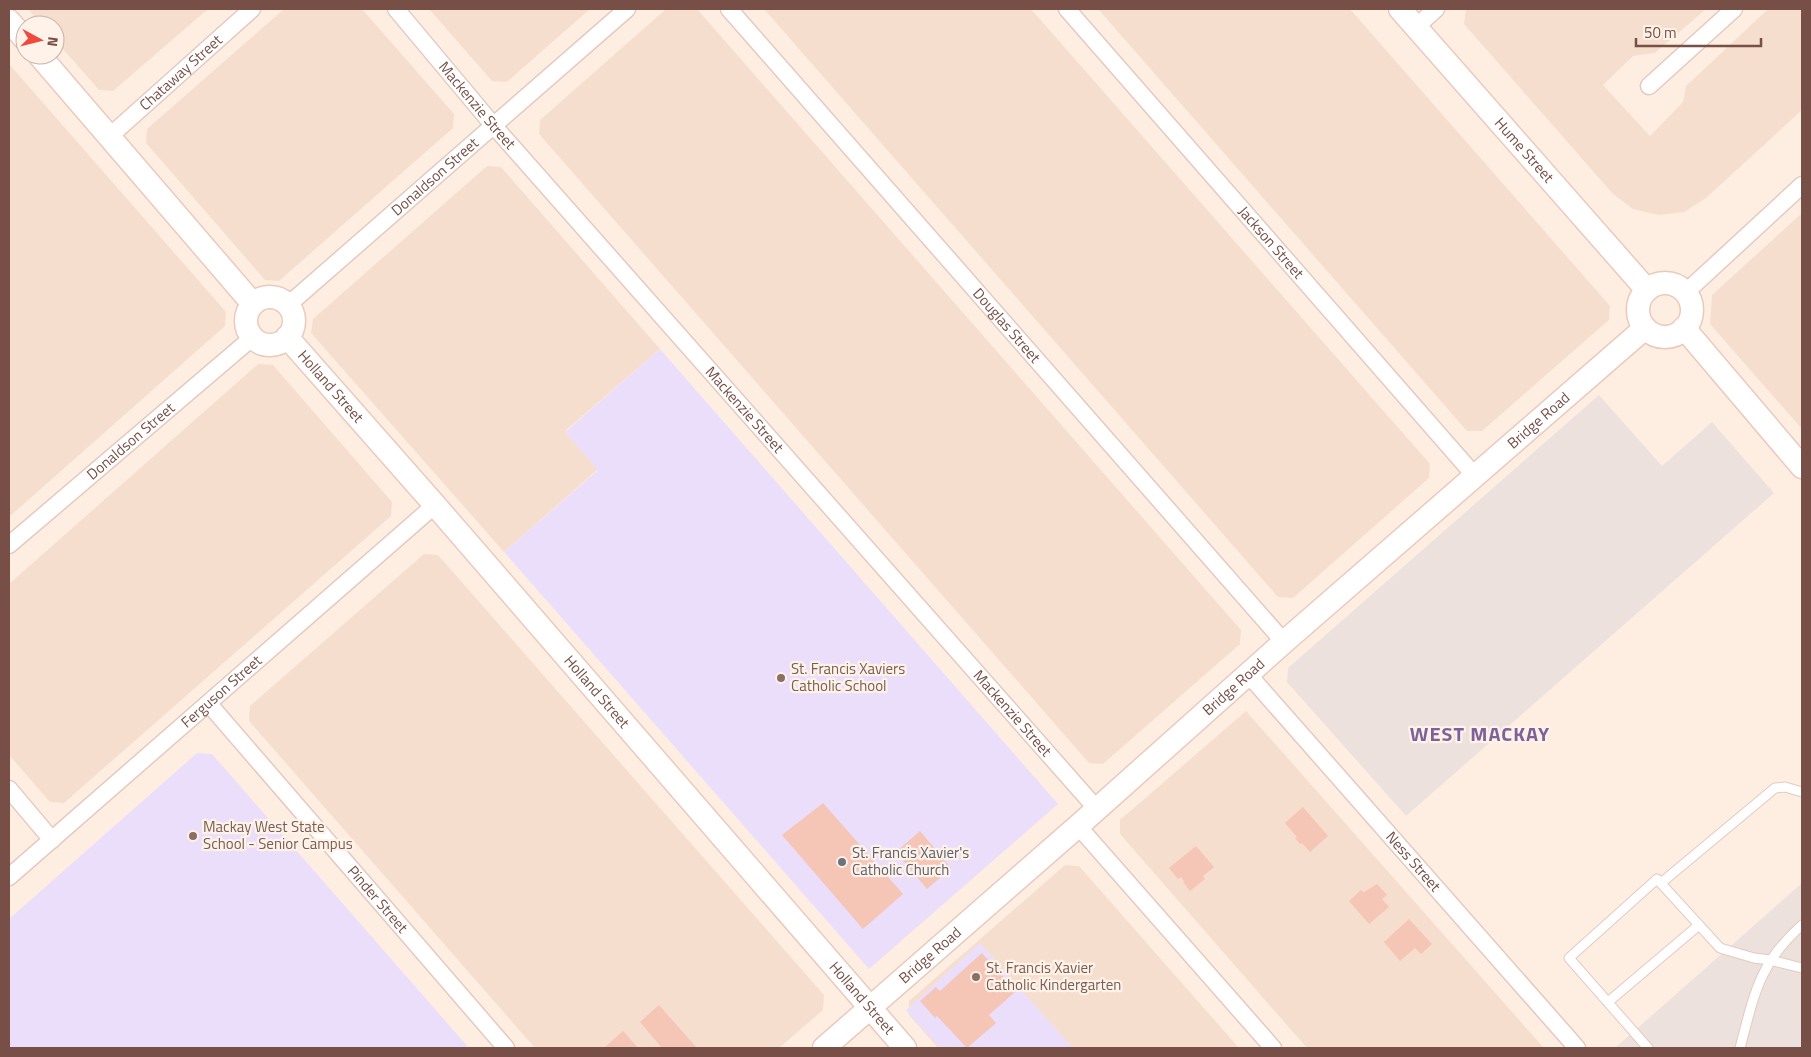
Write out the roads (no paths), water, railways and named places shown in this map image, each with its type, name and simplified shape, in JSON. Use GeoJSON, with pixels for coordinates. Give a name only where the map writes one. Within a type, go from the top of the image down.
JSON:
{"type":"FeatureCollection","features":[{"type":"Feature","properties":{"kind":"street","name":"Chataway Street"},"geometry":{"type":"LineString","coordinates":[[110,136],[252,9]]}},
{"type":"Feature","properties":{"kind":"street","name":"Mackenzie Street"},"geometry":{"type":"LineString","coordinates":[[396,9],[494,125],[1096,808]]}},
{"type":"Feature","properties":{"kind":"street","name":"Donaldson Street"},"geometry":{"type":"LineString","coordinates":[[288,305],[627,9]]}},
{"type":"Feature","properties":{"kind":"street","name":"Douglas Street"},"geometry":{"type":"LineString","coordinates":[[729,9],[1284,642]]}},
{"type":"Feature","properties":{"kind":"street","name":"Jackson Street"},"geometry":{"type":"LineString","coordinates":[[1066,9],[1475,476]]}},
{"type":"Feature","properties":{"kind":"street","name":"Hume Street"},"geometry":{"type":"LineString","coordinates":[[1400,9],[1647,290]]}},
{"type":"Feature","properties":{"kind":"street"},"geometry":{"type":"LineString","coordinates":[[1416,27],[1436,9]]}},
{"type":"Feature","properties":{"kind":"street"},"geometry":{"type":"LineString","coordinates":[[1649,86],[1734,9]]}},
{"type":"Feature","properties":{"kind":"street"},"geometry":{"type":"LineString","coordinates":[[48,65],[252,304]]}},
{"type":"Feature","properties":{"kind":"street"},"geometry":{"type":"LineString","coordinates":[[1685,293],[1802,185]]}},
{"type":"Feature","properties":{"kind":"street"},"geometry":{"type":"LineString","coordinates":[[1660,284],[1678,287],[1690,300],[1692,308],[1688,324],[1675,335],[1659,337],[1651,334],[1644,328],[1638,311],[1639,302],[1647,290],[1660,284]]}},
{"type":"Feature","properties":{"kind":"street"},"geometry":{"type":"LineString","coordinates":[[273,297],[282,300],[288,305],[294,322],[292,330],[287,337],[276,344],[260,342],[253,338],[246,322],[252,304],[264,298],[273,297]]}},
{"type":"Feature","properties":{"kind":"street","name":"Bridge Road"},"geometry":{"type":"LineString","coordinates":[[824,1048],[1078,826],[1284,642],[1644,328]]}},
{"type":"Feature","properties":{"kind":"street"},"geometry":{"type":"LineString","coordinates":[[1684,328],[1802,467]]}},
{"type":"Feature","properties":{"kind":"street","name":"Holland Street"},"geometry":{"type":"LineString","coordinates":[[287,337],[905,1048]]}},
{"type":"Feature","properties":{"kind":"street","name":"Donaldson Street"},"geometry":{"type":"LineString","coordinates":[[9,545],[253,338]]}},
{"type":"Feature","properties":{"kind":"street","name":"Ferguson Street"},"geometry":{"type":"LineString","coordinates":[[9,877],[435,505]]}},
{"type":"Feature","properties":{"kind":"street","name":"Ness Street"},"geometry":{"type":"LineString","coordinates":[[1248,674],[1578,1048]]}},
{"type":"Feature","properties":{"kind":"street","name":"Pinder Street"},"geometry":{"type":"LineString","coordinates":[[209,704],[506,1048]]}},
{"type":"Feature","properties":{"kind":"street"},"geometry":{"type":"LineString","coordinates":[[9,789],[52,840]]}},
{"type":"Feature","properties":{"kind":"street"},"geometry":{"type":"LineString","coordinates":[[1078,826],[1273,1048]]}},
{"type":"Feature","properties":{"kind":"lane"},"geometry":{"type":"LineString","coordinates":[[1661,883],[1775,788],[1802,792]]}},
{"type":"Feature","properties":{"kind":"lane"},"geometry":{"type":"LineString","coordinates":[[1648,1048],[1569,958],[1657,879],[1720,948],[1754,958],[1802,968]]}},
{"type":"Feature","properties":{"kind":"lane"},"geometry":{"type":"LineString","coordinates":[[1608,1002],[1699,925]]}},
{"type":"Feature","properties":{"kind":"lane"},"geometry":{"type":"LineString","coordinates":[[1740,1048],[1755,992],[1770,960],[1778,949],[1802,925]]}},
{"type":"Feature","properties":{"kind":"place","name":"St. Francis Xaviers Catholic School"},"geometry":{"type":"Point","coordinates":[781,678]}},
{"type":"Feature","properties":{"kind":"place","name":"Mackay West State School - Senior Campus"},"geometry":{"type":"Point","coordinates":[193,836]}},
{"type":"Feature","properties":{"kind":"place","name":"St. Francis Xavier's Catholic Church"},"geometry":{"type":"Point","coordinates":[842,862]}},
{"type":"Feature","properties":{"kind":"place","name":"St. Francis Xavier Catholic Kindergarten"},"geometry":{"type":"Point","coordinates":[976,977]}},
{"type":"Feature","properties":{"kind":"district","name":"WEST MACKAY"},"geometry":{"type":"Point","coordinates":[1480,734]}}]}
